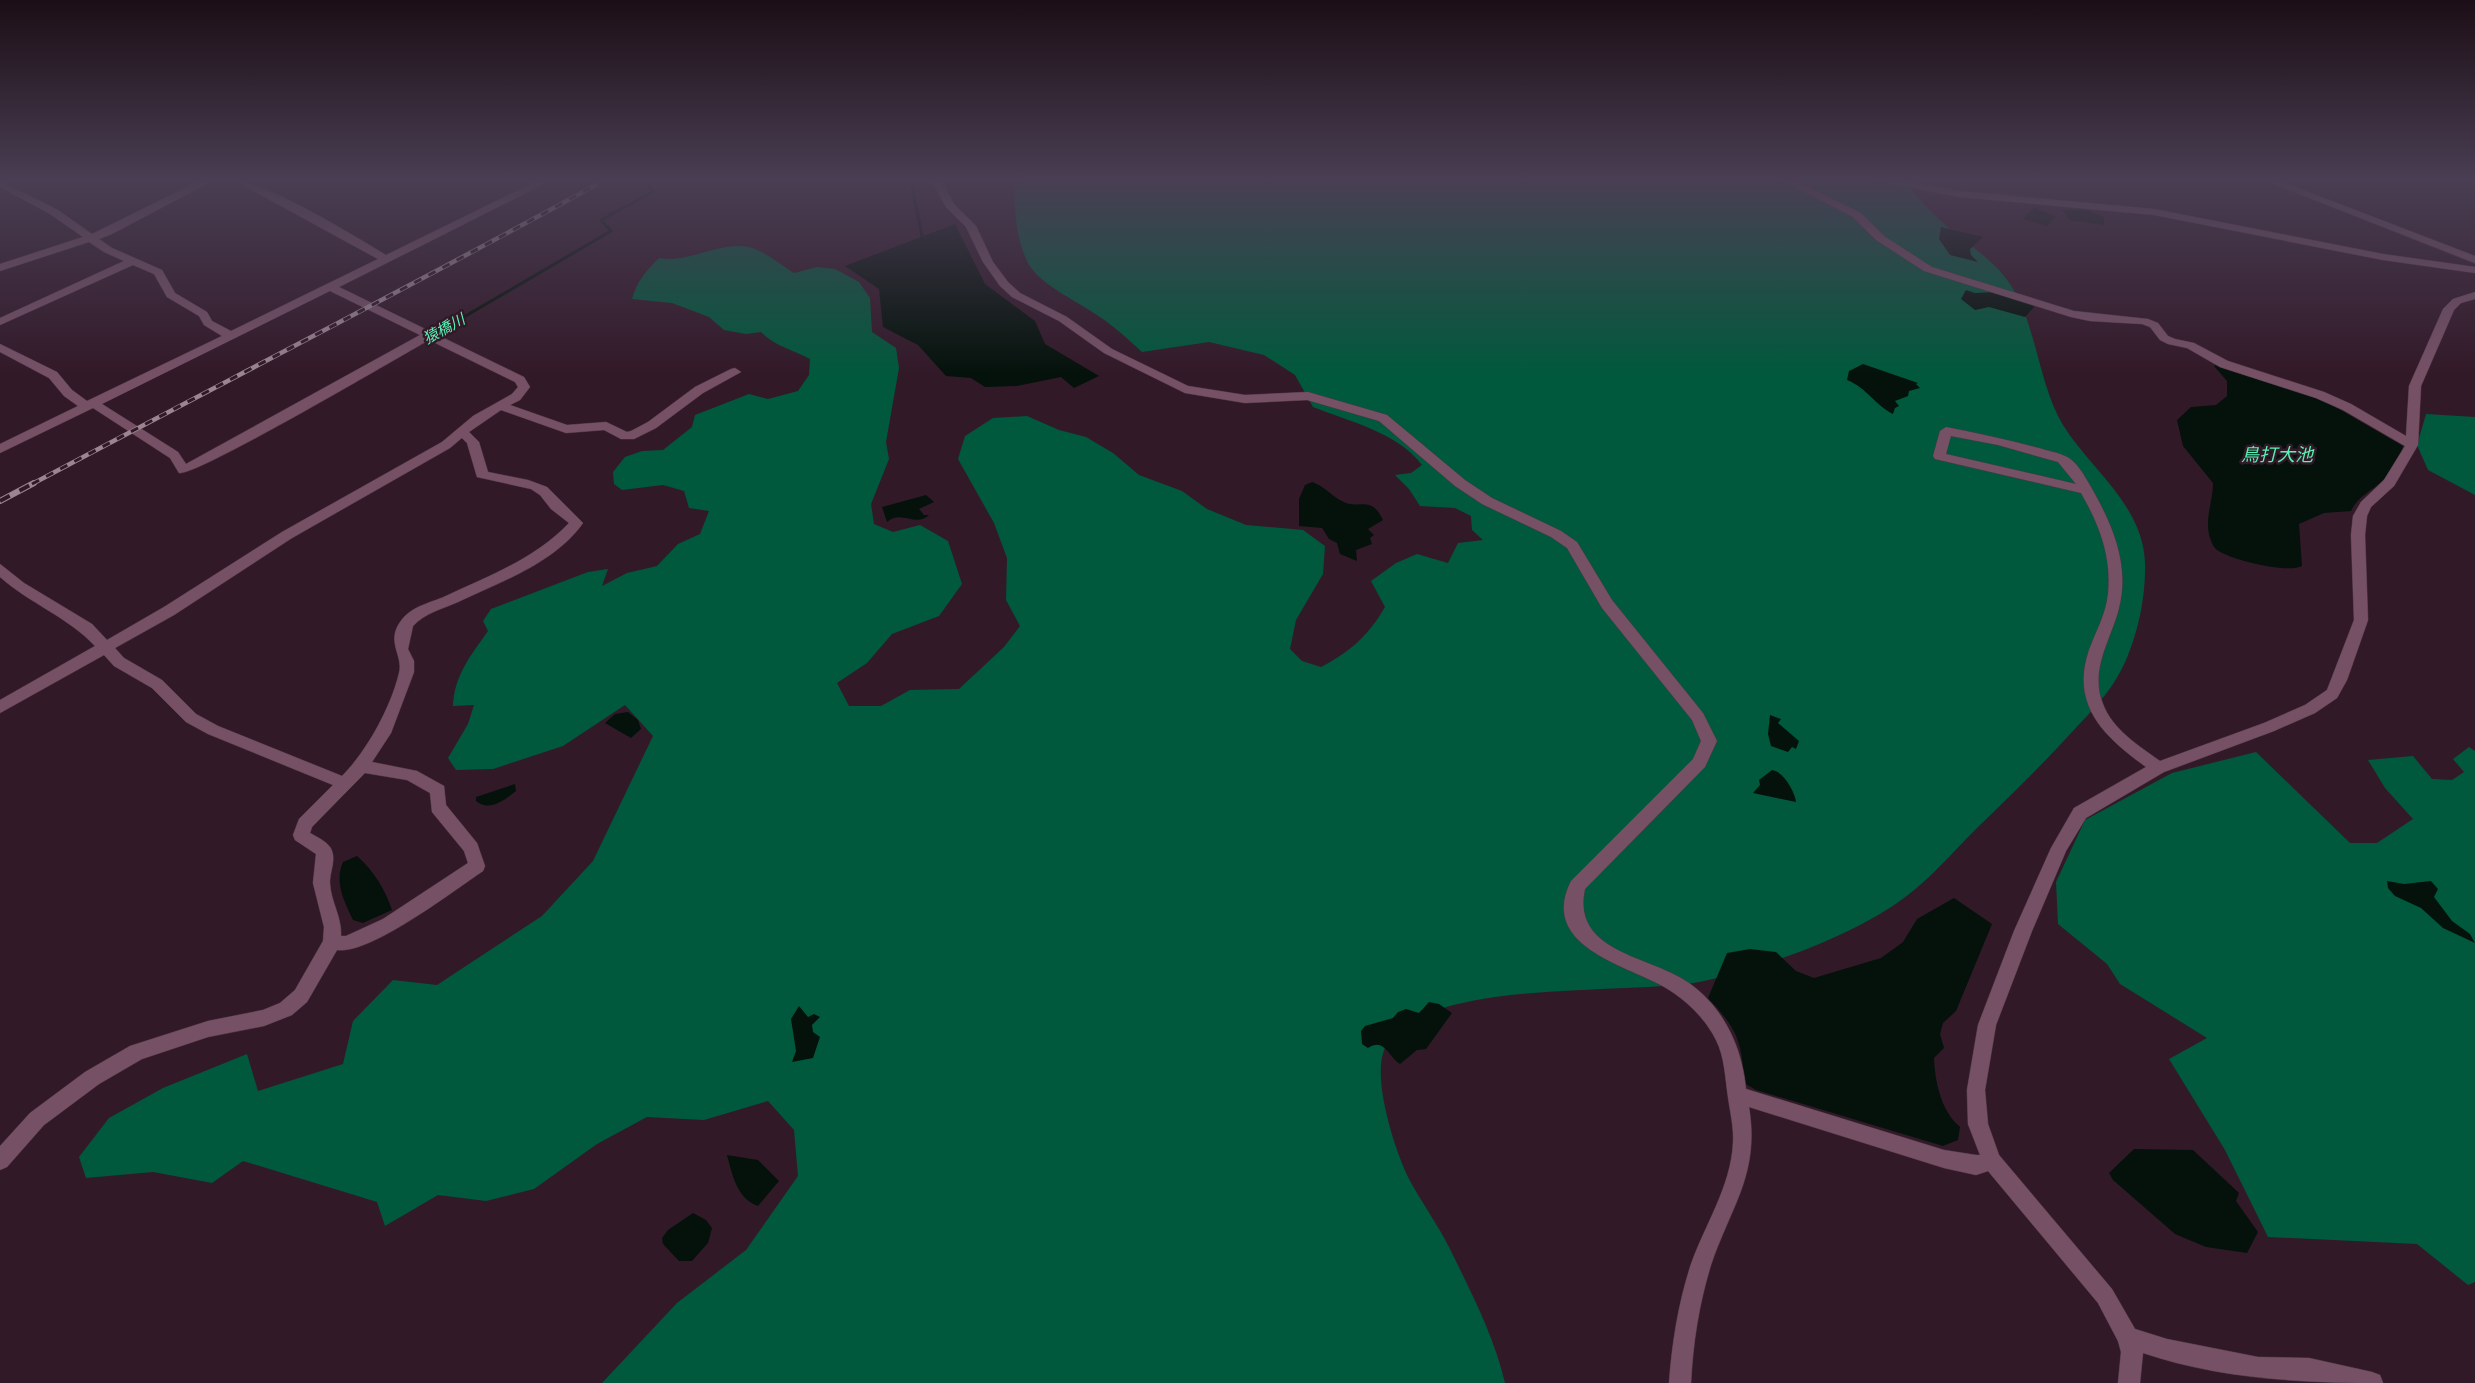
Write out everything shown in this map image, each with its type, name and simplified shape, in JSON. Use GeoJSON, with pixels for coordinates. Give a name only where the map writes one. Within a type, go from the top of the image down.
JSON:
{"type":"FeatureCollection","features":[{"type":"Feature","properties":{"kind":"street"},"geometry":{"type":"LineString","coordinates":[[0,268],[68,246]]}},
{"type":"Feature","properties":{"kind":"street"},"geometry":{"type":"LineString","coordinates":[[104,246],[131,262],[158,272],[171,295],[203,314],[208,323],[229,335]]}},
{"type":"Feature","properties":{"kind":"street"},"geometry":{"type":"LineString","coordinates":[[363,246],[386,259]]}},
{"type":"Feature","properties":{"kind":"street"},"geometry":{"type":"LineString","coordinates":[[0,449],[413,246]]}},
{"type":"Feature","properties":{"kind":"street"},"geometry":{"type":"LineString","coordinates":[[980,246],[1004,284],[1016,295],[1063,319],[1108,351],[1163,380],[1185,389],[1245,399],[1308,396],[1383,418],[1460,483],[1487,501],[1556,534],[1572,545],[1607,604],[1698,717],[1709,741],[1699,763],[1577,886],[1573,907],[1576,923],[1594,944],[1682,988],[1704,1009],[1722,1033],[1734,1059],[1743,1141],[1738,1174],[1706,1251],[1688,1309],[1681,1349],[1680,1383]]}},
{"type":"Feature","properties":{"kind":"street"},"geometry":{"type":"LineString","coordinates":[[1892,246],[1928,269],[1969,280],[2071,314],[2090,318],[2144,321],[2154,325],[2164,338],[2190,345],[2224,364],[2320,395],[2366,418],[2412,446]]}},
{"type":"Feature","properties":{"kind":"street"},"geometry":{"type":"LineString","coordinates":[[2326,246],[2475,270]]}},
{"type":"Feature","properties":{"kind":"street"},"geometry":{"type":"LineString","coordinates":[[2438,246],[2475,260]]}},
{"type":"Feature","properties":{"kind":"street"},"geometry":{"type":"LineString","coordinates":[[0,322],[131,262]]}},
{"type":"Feature","properties":{"kind":"street"},"geometry":{"type":"LineString","coordinates":[[0,707],[169,611],[287,535],[463,433],[477,419],[516,397],[524,387],[520,380],[329,286]]}},
{"type":"Feature","properties":{"kind":"street"},"geometry":{"type":"LineString","coordinates":[[2129,1383],[2132,1352],[2128,1337],[2105,1296],[1992,1161],[1978,1124],[1976,1090],[1987,1025],[2023,931],[2059,848],[2080,813],[2158,768],[2270,727],[2310,709],[2332,694],[2340,680],[2361,620],[2358,535],[2360,516],[2366,505],[2390,483],[2412,446],[2415,386],[2449,309],[2457,301],[2475,295]]}},
{"type":"Feature","properties":{"kind":"street"},"geometry":{"type":"LineString","coordinates":[[0,347],[52,375],[68,393],[174,455],[184,470],[228,448],[428,336]]}},
{"type":"Feature","properties":{"kind":"street"},"geometry":{"type":"LineString","coordinates":[[500,406],[566,429],[606,426],[625,436],[634,435],[652,425],[699,390],[735,372]]}},
{"type":"Feature","properties":{"kind":"street"},"geometry":{"type":"LineString","coordinates":[[2085,490],[1939,456],[1946,431],[1999,441],[2062,459],[2070,466],[2085,490],[2108,531],[2114,569],[2115,596],[2091,664],[2092,693],[2095,704],[2115,736],[2158,768]]}},
{"type":"Feature","properties":{"kind":"street"},"geometry":{"type":"LineString","coordinates":[[0,1160],[37,1119],[92,1078],[137,1052],[208,1029],[264,1018],[286,1009],[301,996],[333,942],[333,927],[321,883],[325,862],[324,851],[301,835],[305,824],[361,767],[391,716],[407,672],[407,661],[401,649],[408,622],[422,612],[543,552],[567,534],[576,523],[572,516],[557,507],[544,491],[535,486],[494,480],[482,474],[473,442],[463,433]]}},
{"type":"Feature","properties":{"kind":"street"},"geometry":{"type":"LineString","coordinates":[[0,569],[19,586],[87,628],[102,647],[119,662],[157,684],[191,718],[213,730],[344,783]]}},
{"type":"Feature","properties":{"kind":"street"},"geometry":{"type":"LineString","coordinates":[[333,942],[347,944],[388,924],[477,866],[471,848],[438,807],[438,790],[430,783],[392,770],[361,767]]}},
{"type":"Feature","properties":{"kind":"street"},"geometry":{"type":"LineString","coordinates":[[1737,1095],[1944,1160],[1976,1165],[1992,1161]]}},
{"type":"Feature","properties":{"kind":"street"},"geometry":{"type":"LineString","coordinates":[[2128,1337],[2167,1350],[2258,1368],[2309,1369],[2372,1383]]}},
{"type":"Feature","properties":{"kind":"green space"},"geometry":{"type":"Polygon","coordinates":[[[741,246],[762,252],[794,273],[817,267],[835,269],[859,282],[870,298],[872,332],[896,348],[899,368],[886,442],[889,459],[871,504],[874,524],[893,532],[920,525],[948,541],[962,584],[939,616],[892,634],[867,663],[837,683],[849,706],[881,706],[910,690],[959,689],[1004,647],[1020,626],[1006,600],[1007,558],[994,523],[958,459],[965,436],[993,418],[1027,416],[1059,430],[1086,437],[1113,453],[1139,475],[1182,491],[1207,509],[1246,525],[1303,530],[1325,546],[1323,574],[1296,620],[1290,649],[1302,661],[1321,667],[1358,642],[1385,607],[1371,581],[1396,563],[1417,554],[1448,563],[1458,543],[1483,540],[1472,530],[1471,516],[1455,508],[1420,506],[1409,489],[1395,475],[1411,473],[1422,465],[1412,454],[1387,436],[1313,407],[1295,375],[1264,355],[1209,342],[1142,352],[1103,319],[1042,279],[1028,263],[1021,246],[1971,246],[2001,272],[2017,296],[2031,332],[2048,391],[2063,425],[2114,489],[2135,523],[2142,542],[2145,578],[2138,626],[2133,641],[2113,684],[2099,703],[2060,745],[1923,882],[1904,898],[1860,925],[1781,959],[1704,981],[1531,993],[1483,999],[1441,1009],[1407,1025],[1385,1048],[1381,1061],[1383,1095],[1397,1151],[1409,1179],[1445,1240],[1474,1298],[1495,1348],[1505,1383],[602,1383],[677,1303],[746,1250],[798,1176],[794,1130],[768,1101],[704,1120],[647,1117],[597,1144],[534,1189],[486,1201],[438,1195],[385,1226],[377,1202],[243,1161],[212,1183],[153,1172],[86,1178],[79,1157],[109,1118],[163,1088],[247,1054],[258,1091],[343,1064],[353,1021],[393,980],[437,985],[542,916],[593,861],[653,736],[625,705],[563,746],[493,769],[456,770],[448,758],[468,724],[474,705],[453,706],[454,695],[464,666],[488,631],[483,621],[491,609],[588,572],[608,569],[602,586],[627,573],[657,566],[678,544],[700,534],[709,511],[689,508],[684,491],[663,485],[622,490],[614,484],[613,472],[625,457],[642,451],[663,450],[692,427],[695,415],[749,394],[768,399],[798,391],[809,375],[810,359],[778,344],[761,332],[746,334],[724,330],[709,317],[672,303],[632,299],[642,277],[659,258],[680,258],[720,248],[741,246]]]}},
{"type":"Feature","properties":{"kind":"green space"},"geometry":{"type":"Polygon","coordinates":[[[2426,414],[2475,417],[2475,495],[2428,470],[2417,445],[2426,414]]]}},
{"type":"Feature","properties":{"kind":"green space"},"geometry":{"type":"Polygon","coordinates":[[[2469,747],[2475,751],[2475,1282],[2468,1285],[2417,1244],[2268,1237],[2225,1150],[2169,1059],[2207,1038],[2120,984],[2107,964],[2058,924],[2056,882],[2085,820],[2172,773],[2256,752],[2350,843],[2377,843],[2413,819],[2385,788],[2368,760],[2413,756],[2432,779],[2452,780],[2464,772],[2453,759],[2469,747]]]}},
{"type":"Feature","properties":{"kind":"water"},"geometry":{"type":"Polygon","coordinates":[[[899,246],[966,246],[985,284],[1035,321],[1045,344],[1099,376],[1074,388],[1061,377],[1017,386],[985,387],[971,378],[946,376],[918,345],[883,327],[879,289],[845,266],[899,246]]]}},
{"type":"Feature","properties":{"kind":"water"},"geometry":{"type":"Polygon","coordinates":[[[1943,246],[1974,246],[1970,249],[1971,255],[1978,262],[1950,255],[1943,246]]]}},
{"type":"Feature","properties":{"kind":"water"},"geometry":{"type":"Polygon","coordinates":[[[1966,290],[1975,293],[1995,292],[2031,303],[2034,307],[2025,317],[1989,307],[1975,310],[1961,299],[1966,290]]]}},
{"type":"Feature","properties":{"kind":"water"},"geometry":{"type":"Polygon","coordinates":[[[1863,364],[1918,383],[1916,384],[1920,388],[1909,391],[1908,396],[1895,401],[1899,406],[1895,408],[1893,414],[1860,387],[1847,380],[1849,371],[1863,364]]]}},
{"type":"Feature","properties":{"kind":"water","name":"鳥打大池"},"geometry":{"type":"Polygon","coordinates":[[[2217,364],[2325,401],[2403,446],[2390,473],[2361,498],[2351,511],[2324,513],[2299,524],[2302,566],[2285,568],[2246,562],[2224,554],[2212,543],[2208,531],[2208,517],[2213,483],[2183,446],[2177,420],[2191,407],[2216,405],[2227,396],[2227,381],[2214,366],[2217,364]]]}},
{"type":"Feature","properties":{"kind":"water"},"geometry":{"type":"Polygon","coordinates":[[[1312,482],[1347,503],[1373,507],[1383,520],[1368,529],[1374,535],[1370,538],[1372,544],[1356,550],[1357,561],[1340,554],[1337,543],[1329,539],[1322,528],[1299,526],[1299,499],[1305,485],[1312,482]]]}},
{"type":"Feature","properties":{"kind":"water"},"geometry":{"type":"Polygon","coordinates":[[[926,495],[934,502],[919,509],[924,515],[929,515],[919,520],[898,517],[887,522],[882,507],[926,495]]]}},
{"type":"Feature","properties":{"kind":"water"},"geometry":{"type":"Polygon","coordinates":[[[628,712],[638,720],[641,729],[631,738],[605,723],[615,714],[628,712]]]}},
{"type":"Feature","properties":{"kind":"water"},"geometry":{"type":"Polygon","coordinates":[[[1770,715],[1781,719],[1778,723],[1799,741],[1796,749],[1792,747],[1788,752],[1771,746],[1768,734],[1770,715]]]}},
{"type":"Feature","properties":{"kind":"water"},"geometry":{"type":"Polygon","coordinates":[[[1772,770],[1780,774],[1788,783],[1796,802],[1753,793],[1760,785],[1759,780],[1772,770]]]}},
{"type":"Feature","properties":{"kind":"water"},"geometry":{"type":"Polygon","coordinates":[[[515,784],[516,791],[497,804],[486,805],[476,801],[476,797],[515,784]]]}},
{"type":"Feature","properties":{"kind":"water"},"geometry":{"type":"Polygon","coordinates":[[[357,856],[378,881],[392,910],[363,923],[353,920],[340,884],[340,869],[343,862],[357,856]]]}},
{"type":"Feature","properties":{"kind":"water"},"geometry":{"type":"Polygon","coordinates":[[[2387,881],[2404,884],[2431,881],[2438,889],[2434,897],[2452,921],[2470,934],[2475,943],[2443,928],[2421,908],[2395,896],[2388,888],[2387,881]]]}},
{"type":"Feature","properties":{"kind":"water"},"geometry":{"type":"Polygon","coordinates":[[[1954,898],[1992,924],[1956,1011],[1943,1023],[1940,1034],[1944,1048],[1934,1058],[1940,1096],[1948,1113],[1960,1127],[1958,1140],[1943,1146],[1756,1090],[1744,1083],[1742,1056],[1736,1036],[1726,1018],[1708,998],[1727,953],[1750,949],[1776,952],[1796,971],[1814,978],[1881,958],[1903,942],[1917,919],[1954,898]]]}},
{"type":"Feature","properties":{"kind":"water"},"geometry":{"type":"Polygon","coordinates":[[[1429,1002],[1439,1004],[1452,1013],[1426,1049],[1417,1050],[1400,1064],[1382,1046],[1373,1045],[1368,1048],[1362,1044],[1361,1031],[1365,1026],[1393,1018],[1398,1012],[1406,1009],[1419,1013],[1429,1002]]]}},
{"type":"Feature","properties":{"kind":"water"},"geometry":{"type":"Polygon","coordinates":[[[799,1006],[808,1017],[814,1014],[820,1017],[812,1025],[813,1032],[820,1037],[813,1058],[792,1062],[796,1051],[791,1019],[799,1006]]]}},
{"type":"Feature","properties":{"kind":"water"},"geometry":{"type":"Polygon","coordinates":[[[2134,1149],[2193,1150],[2239,1193],[2236,1201],[2258,1232],[2247,1253],[2206,1247],[2175,1234],[2113,1180],[2109,1173],[2134,1149]]]}},
{"type":"Feature","properties":{"kind":"water"},"geometry":{"type":"Polygon","coordinates":[[[727,1155],[758,1160],[779,1181],[758,1206],[751,1203],[740,1192],[733,1178],[727,1155]]]}},
{"type":"Feature","properties":{"kind":"water"},"geometry":{"type":"Polygon","coordinates":[[[693,1213],[706,1220],[712,1228],[708,1243],[692,1261],[679,1261],[663,1244],[662,1238],[668,1230],[693,1213]]]}},
{"type":"Feature","properties":{"kind":"waterway","name":"猿橋川"},"geometry":{"type":"LineString","coordinates":[[433,335],[586,246]]}},
{"type":"Feature","properties":{"kind":"railway"},"geometry":{"type":"LineString","coordinates":[[32,484],[484,246]]}},
{"type":"Feature","properties":{"kind":"railway"},"geometry":{"type":"LineString","coordinates":[[0,501],[34,483]]}}]}
